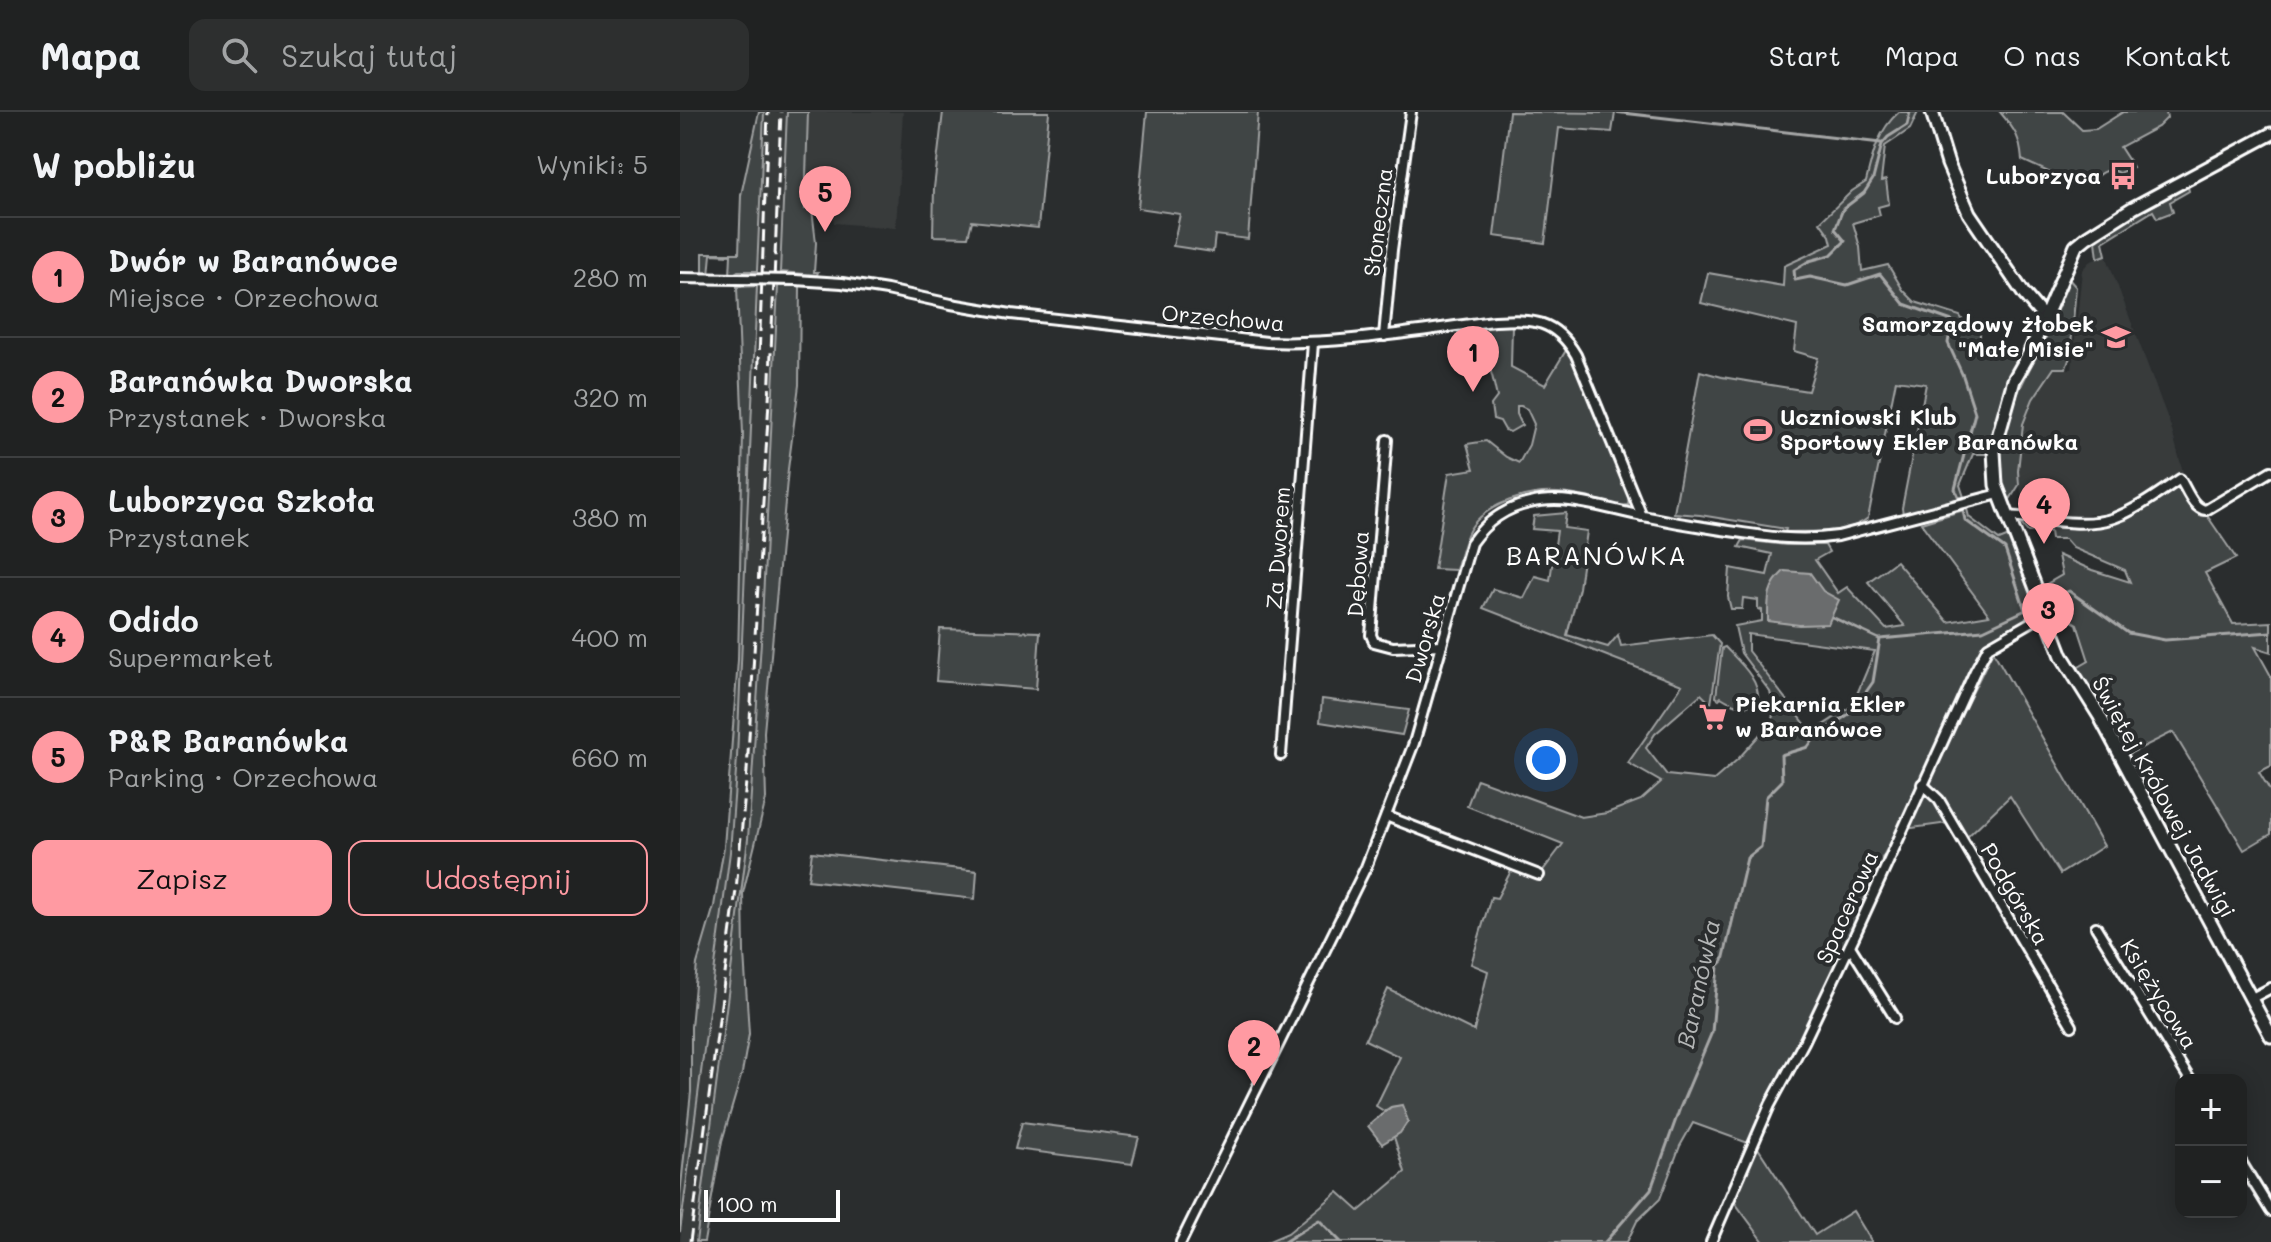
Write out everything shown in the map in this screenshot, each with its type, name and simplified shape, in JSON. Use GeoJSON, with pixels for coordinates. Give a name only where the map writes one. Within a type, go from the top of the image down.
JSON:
{"type":"FeatureCollection","features":[{"type":"Feature","properties":{"kind":"street","name":"Słoneczna"},"geometry":{"type":"LineString","coordinates":[[1384,336],[1411,112]]}},
{"type":"Feature","properties":{"kind":"street"},"geometry":{"type":"LineString","coordinates":[[1932,112],[1948,164],[1969,213],[2024,294],[2045,319]]}},
{"type":"Feature","properties":{"kind":"street","name":"Świętej Królowej Jadwigi"},"geometry":{"type":"LineString","coordinates":[[2271,134],[2133,208],[2076,246],[2045,319],[2014,380],[1996,442],[1994,469],[1999,494],[2062,656],[2099,715],[2271,1036]]}},
{"type":"Feature","properties":{"kind":"street","name":"Orzechowa"},"geometry":{"type":"LineString","coordinates":[[680,278],[842,283],[1011,314],[1252,341],[1313,343],[1517,320],[1542,323],[1568,341],[1576,355],[1642,516]]}},
{"type":"Feature","properties":{"kind":"street","name":"Za Dworem"},"geometry":{"type":"LineString","coordinates":[[1281,755],[1313,343]]}},
{"type":"Feature","properties":{"kind":"street","name":"Dębowa"},"geometry":{"type":"LineString","coordinates":[[1387,440],[1371,635],[1374,642],[1393,647],[1442,645]]}},
{"type":"Feature","properties":{"kind":"street"},"geometry":{"type":"LineString","coordinates":[[2007,516],[2097,522],[2114,518],[2140,505],[2180,479],[2195,505],[2206,510],[2271,471]]}},
{"type":"Feature","properties":{"kind":"street","name":"Dworska"},"geometry":{"type":"LineString","coordinates":[[1181,1242],[1366,867],[1414,743],[1471,543],[1484,526],[1509,508],[1533,502],[1573,501],[1642,516],[1771,537],[1815,539],[1838,536],[1999,494]]}},
{"type":"Feature","properties":{"kind":"street","name":"Spacerowa"},"geometry":{"type":"LineString","coordinates":[[1711,1242],[1770,1105],[1850,946],[1975,671],[1988,647],[2045,614]]}},
{"type":"Feature","properties":{"kind":"street","name":"Podgórska"},"geometry":{"type":"LineString","coordinates":[[1922,784],[1939,800],[2072,1026]]}},
{"type":"Feature","properties":{"kind":"street"},"geometry":{"type":"LineString","coordinates":[[1386,816],[1539,875]]}},
{"type":"Feature","properties":{"kind":"street","name":"Księżycowa"},"geometry":{"type":"LineString","coordinates":[[2096,927],[2186,1074]]}},
{"type":"Feature","properties":{"kind":"street"},"geometry":{"type":"LineString","coordinates":[[1850,946],[1895,1018]]}},
{"type":"Feature","properties":{"kind":"street"},"geometry":{"type":"LineString","coordinates":[[2250,999],[2271,988]]}},
{"type":"Feature","properties":{"kind":"street"},"geometry":{"type":"LineString","coordinates":[[2247,1172],[2271,1211]]}},
{"type":"Feature","properties":{"kind":"shaded area"},"geometry":{"type":"Polygon","coordinates":[[[759,112],[764,112],[757,271],[738,271],[730,276],[731,255],[711,254],[709,276],[703,276],[703,253],[739,253],[741,195],[759,112]]]}},
{"type":"Feature","properties":{"kind":"shaded area"},"geometry":{"type":"Polygon","coordinates":[[[764,112],[787,112],[780,272],[758,271],[764,112]]]}},
{"type":"Feature","properties":{"kind":"shaded area"},"geometry":{"type":"Polygon","coordinates":[[[787,112],[808,112],[805,209],[812,209],[816,243],[814,272],[818,272],[817,275],[780,272],[787,112]]]}},
{"type":"Feature","properties":{"kind":"shaded area"},"geometry":{"type":"Polygon","coordinates":[[[808,112],[903,112],[896,228],[834,223],[830,199],[811,201],[812,209],[805,209],[808,112]]]}},
{"type":"Feature","properties":{"kind":"shaded area"},"geometry":{"type":"Polygon","coordinates":[[[943,112],[1049,112],[1038,228],[972,221],[968,237],[933,236],[934,188],[943,112]]]}},
{"type":"Feature","properties":{"kind":"shaded area"},"geometry":{"type":"Polygon","coordinates":[[[1147,112],[1258,112],[1248,239],[1215,235],[1213,252],[1173,246],[1180,214],[1138,208],[1147,112]]]}},
{"type":"Feature","properties":{"kind":"shaded area"},"geometry":{"type":"Polygon","coordinates":[[[1509,112],[1615,113],[1612,132],[1559,128],[1545,243],[1494,236],[1509,112]]]}},
{"type":"Feature","properties":{"kind":"shaded area"},"geometry":{"type":"Polygon","coordinates":[[[1899,112],[1918,112],[1910,129],[1885,146],[1881,181],[1886,180],[1889,204],[1878,207],[1880,215],[1853,223],[1860,247],[1862,271],[1888,265],[1903,290],[1915,302],[1960,316],[1966,325],[1980,329],[1980,349],[2020,356],[2009,379],[1988,454],[1973,454],[1960,485],[1964,497],[1903,514],[1926,384],[1896,380],[1868,518],[1860,523],[1828,531],[1785,532],[1786,529],[1674,513],[1700,371],[1808,391],[1818,358],[1794,351],[1797,326],[1701,303],[1708,273],[1783,286],[1784,266],[1832,244],[1820,222],[1866,182],[1881,135],[1899,112]]]}},
{"type":"Feature","properties":{"kind":"shaded area"},"geometry":{"type":"Polygon","coordinates":[[[2000,112],[2063,112],[2082,130],[2096,129],[2123,112],[2166,112],[2167,118],[2158,127],[2120,147],[2133,167],[2119,173],[2106,171],[2088,184],[2083,179],[2068,181],[2022,160],[2016,134],[2000,112]]]}},
{"type":"Feature","properties":{"kind":"shaded area"},"geometry":{"type":"Polygon","coordinates":[[[2188,187],[2189,191],[2170,202],[2173,212],[2157,218],[2153,211],[2103,242],[2106,255],[2098,258],[2096,241],[2103,236],[2102,233],[2188,187]]]}},
{"type":"Feature","properties":{"kind":"shaded area"},"geometry":{"type":"Polygon","coordinates":[[[2106,255],[2171,427],[2183,472],[2117,512],[2064,517],[2024,514],[2018,471],[2023,424],[2033,399],[2054,368],[2072,369],[2082,270],[2089,262],[2106,255]]]}},
{"type":"Feature","properties":{"kind":"shaded area"},"geometry":{"type":"Polygon","coordinates":[[[2068,278],[2076,287],[2070,357],[2066,368],[2054,368],[2033,399],[2023,424],[2019,485],[2009,501],[2002,480],[2000,459],[2003,438],[2017,395],[2049,330],[2068,278]]]}},
{"type":"Feature","properties":{"kind":"shaded area"},"geometry":{"type":"Polygon","coordinates":[[[757,286],[778,286],[748,839],[696,1242],[680,1242],[730,852],[737,758],[757,286]]]}},
{"type":"Feature","properties":{"kind":"shaded area"},"geometry":{"type":"Polygon","coordinates":[[[757,286],[737,758],[730,852],[680,1232],[697,964],[714,906],[724,847],[738,660],[743,434],[737,287],[757,286]]]}},
{"type":"Feature","properties":{"kind":"shaded area"},"geometry":{"type":"Polygon","coordinates":[[[778,286],[800,286],[799,385],[788,469],[764,732],[766,799],[743,893],[749,1034],[742,1073],[722,1141],[704,1242],[696,1242],[748,839],[778,286]]]}},
{"type":"Feature","properties":{"kind":"shaded area"},"geometry":{"type":"Polygon","coordinates":[[[1512,325],[1511,367],[1545,385],[1568,347],[1629,495],[1628,505],[1619,506],[1558,493],[1534,494],[1509,500],[1487,512],[1470,529],[1456,570],[1434,569],[1449,473],[1474,469],[1467,444],[1486,441],[1519,463],[1529,445],[1534,424],[1527,409],[1517,406],[1522,425],[1510,432],[1500,421],[1493,419],[1491,405],[1497,397],[1488,364],[1479,352],[1463,346],[1457,331],[1512,325]]]}},
{"type":"Feature","properties":{"kind":"shaded area"},"geometry":{"type":"Polygon","coordinates":[[[2179,487],[2198,514],[2206,514],[2236,558],[2205,573],[2233,624],[2271,622],[2271,652],[2255,647],[2271,676],[2271,766],[2259,772],[2271,792],[2271,834],[2244,850],[2173,732],[2127,755],[2077,668],[2089,661],[2077,624],[2054,610],[2045,585],[2062,575],[2058,555],[2130,582],[2125,570],[2073,548],[2065,539],[2051,539],[2050,531],[2028,532],[2021,524],[2023,521],[2087,528],[2126,520],[2179,487]]]}},
{"type":"Feature","properties":{"kind":"shaded area"},"geometry":{"type":"Polygon","coordinates":[[[1967,509],[1969,517],[1999,540],[2009,536],[2037,614],[1985,645],[1882,858],[1882,865],[1828,986],[1788,1066],[1765,1103],[1748,1143],[1693,1123],[1680,1146],[1660,1199],[1637,1221],[1627,1242],[1267,1242],[1288,1233],[1338,1192],[1359,1211],[1405,1172],[1394,1137],[1408,1121],[1402,1106],[1384,1111],[1376,1106],[1400,1057],[1365,1040],[1388,989],[1474,1031],[1488,971],[1471,964],[1491,897],[1497,898],[1512,869],[1535,877],[1541,873],[1563,844],[1467,806],[1477,779],[1581,817],[1607,813],[1641,800],[1661,782],[1628,763],[1682,685],[1483,608],[1493,589],[1524,598],[1535,576],[1550,580],[1557,531],[1532,529],[1534,516],[1566,513],[1564,528],[1587,531],[1579,588],[1567,635],[1608,647],[1618,635],[1621,646],[1712,635],[1720,644],[1711,704],[1701,694],[1655,734],[1646,748],[1667,775],[1714,780],[1772,721],[1774,706],[1770,692],[1741,653],[1735,626],[1762,621],[1758,600],[1743,598],[1742,609],[1731,609],[1728,597],[1730,568],[1767,575],[1772,554],[1739,547],[1743,540],[1825,545],[1829,552],[1815,560],[1838,593],[1847,587],[1886,629],[1905,626],[1868,582],[1896,561],[1948,622],[1989,615],[1921,523],[1967,509]],[[1748,634],[1748,651],[1810,730],[1852,706],[1875,651],[1748,634]]]}},
{"type":"Feature","properties":{"kind":"shaded area"},"geometry":{"type":"Polygon","coordinates":[[[1784,571],[1810,573],[1823,591],[1839,600],[1828,624],[1799,625],[1768,621],[1770,593],[1774,582],[1784,571]]]}},
{"type":"Feature","properties":{"kind":"shaded area"},"geometry":{"type":"Polygon","coordinates":[[[940,629],[1040,632],[1036,689],[936,681],[940,629]]]}},
{"type":"Feature","properties":{"kind":"shaded area"},"geometry":{"type":"Polygon","coordinates":[[[1725,647],[1753,679],[1758,702],[1744,706],[1716,697],[1722,648],[1725,647]]]}},
{"type":"Feature","properties":{"kind":"shaded area"},"geometry":{"type":"Polygon","coordinates":[[[1993,651],[2104,846],[2060,874],[2010,796],[1967,837],[1958,840],[1948,823],[1905,829],[1993,651]]]}},
{"type":"Feature","properties":{"kind":"shaded area"},"geometry":{"type":"Polygon","coordinates":[[[1322,699],[1409,710],[1402,735],[1320,722],[1322,699]]]}},
{"type":"Feature","properties":{"kind":"shaded area"},"geometry":{"type":"Polygon","coordinates":[[[812,852],[977,871],[975,899],[808,880],[812,852]]]}},
{"type":"Feature","properties":{"kind":"shaded area"},"geometry":{"type":"Polygon","coordinates":[[[1402,1105],[1408,1121],[1400,1133],[1382,1144],[1368,1126],[1391,1107],[1402,1105]]]}},
{"type":"Feature","properties":{"kind":"shaded area"},"geometry":{"type":"Polygon","coordinates":[[[1022,1122],[1139,1137],[1132,1164],[1015,1149],[1022,1122]]]}},
{"type":"Feature","properties":{"kind":"shaded area"},"geometry":{"type":"Polygon","coordinates":[[[1756,1145],[1815,1235],[1853,1211],[1872,1242],[1764,1242],[1733,1200],[1756,1145]]]}},
{"type":"Feature","properties":{"kind":"waterway"},"geometry":{"type":"LineString","coordinates":[[1614,112],[1881,143]]}},
{"type":"Feature","properties":{"kind":"waterway"},"geometry":{"type":"LineString","coordinates":[[1910,112],[1907,125],[1882,144],[1873,179],[1864,193],[1843,209],[1835,229],[1845,241],[1831,255],[1809,261],[1794,270],[1795,280],[1810,277],[1847,285],[1880,274],[1904,304],[1952,321],[1948,343],[1975,413],[1955,489],[1959,498]]}},
{"type":"Feature","properties":{"kind":"waterway"},"geometry":{"type":"LineString","coordinates":[[1963,511],[1965,520],[2005,549],[2025,610]]}},
{"type":"Feature","properties":{"kind":"waterway","name":"Baranówka"},"geometry":{"type":"LineString","coordinates":[[2051,599],[2069,591],[2128,633],[2165,640],[2271,632]]}},
{"type":"Feature","properties":{"kind":"waterway","name":"Baranówka"},"geometry":{"type":"LineString","coordinates":[[1605,1242],[1651,1189],[1712,1032],[1718,966],[1723,961],[1747,858],[1761,847],[1766,797],[1782,781],[1781,755],[1808,747],[1816,736],[1852,712],[1873,682],[1880,639],[1983,630],[2032,607]]}},
{"type":"Feature","properties":{"kind":"waterway"},"geometry":{"type":"LineString","coordinates":[[1832,617],[1879,639]]}},
{"type":"Feature","properties":{"kind":"waterway","name":"Baranówka"},"geometry":{"type":"LineString","coordinates":[[1284,1242],[1319,1220],[1341,1242]]}},
{"type":"Feature","properties":{"kind":"railway"},"geometry":{"type":"LineString","coordinates":[[758,386],[768,112]]}},
{"type":"Feature","properties":{"kind":"railway"},"geometry":{"type":"LineString","coordinates":[[690,1242],[736,890],[747,771],[769,401],[781,112]]}},
{"type":"Feature","properties":{"kind":"place","name":"Luborzyca"},"geometry":{"type":"Point","coordinates":[2123,176]}},
{"type":"Feature","properties":{"kind":"place","name":"P&R Baranówka"},"geometry":{"type":"Point","coordinates":[825,232]}},
{"type":"Feature","properties":{"kind":"place","name":"Samorządowy żłobek \"Małe Misie\""},"geometry":{"type":"Point","coordinates":[2116,337]}},
{"type":"Feature","properties":{"kind":"place","name":"Dwór w Baranówce"},"geometry":{"type":"Point","coordinates":[1473,392]}},
{"type":"Feature","properties":{"kind":"place","name":"Uczniowski Klub Sportowy Ekler Baranówka"},"geometry":{"type":"Point","coordinates":[1758,430]}},
{"type":"Feature","properties":{"kind":"place","name":"Odido"},"geometry":{"type":"Point","coordinates":[2044,544]}},
{"type":"Feature","properties":{"kind":"place","name":"Luborzyca Szkoła"},"geometry":{"type":"Point","coordinates":[2048,649]}},
{"type":"Feature","properties":{"kind":"place","name":"Piekarnia Ekler w Baranówce"},"geometry":{"type":"Point","coordinates":[1713,717]}},
{"type":"Feature","properties":{"kind":"place","name":"Baranówka Dworska"},"geometry":{"type":"Point","coordinates":[1254,1086]}},
{"type":"Feature","properties":{"kind":"district","name":"BARANÓWKA"},"geometry":{"type":"Point","coordinates":[1597,556]}}]}
